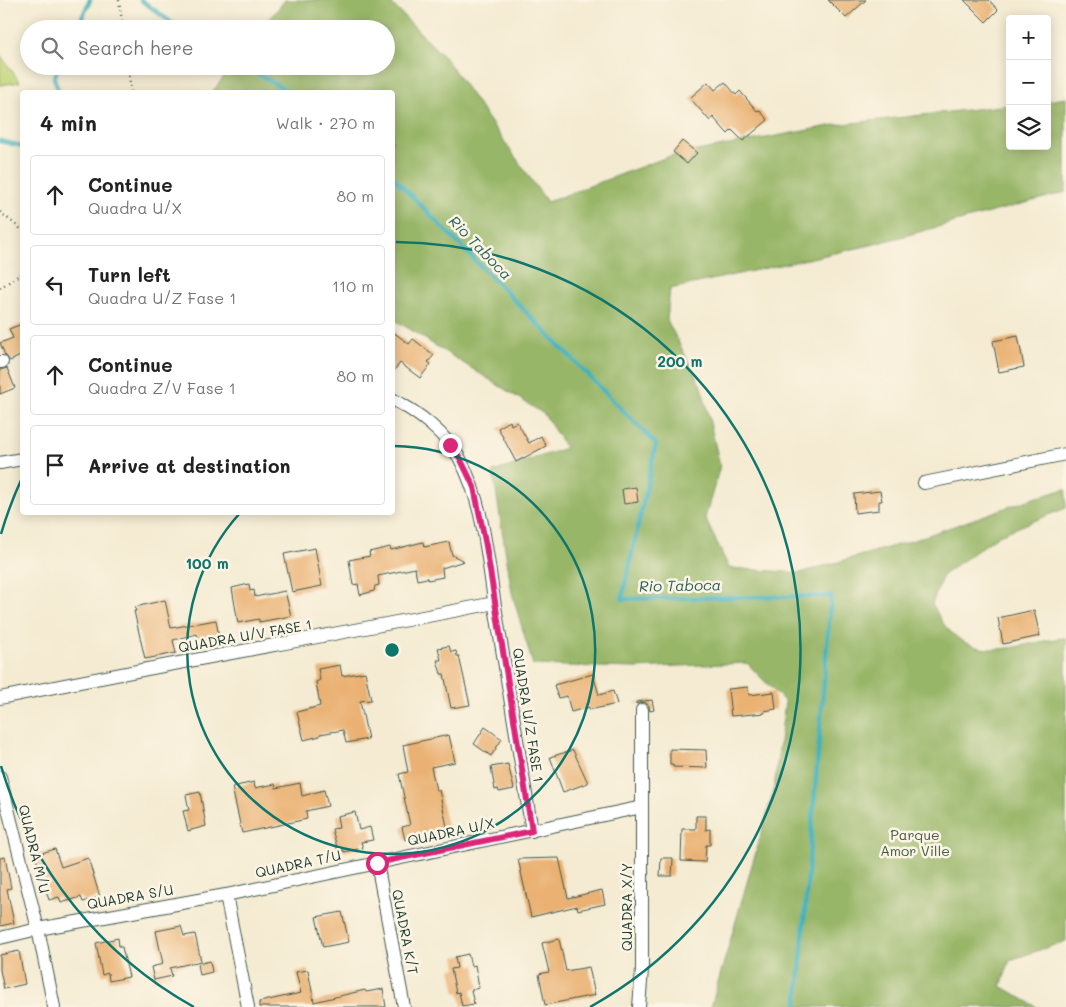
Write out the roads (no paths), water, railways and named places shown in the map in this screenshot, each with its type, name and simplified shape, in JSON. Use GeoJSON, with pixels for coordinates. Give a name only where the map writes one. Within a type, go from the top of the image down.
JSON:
{"type":"FeatureCollection","features":[{"type":"Feature","properties":{"kind":"street","name":"QUADRA U/Z FASE 1"},"geometry":{"type":"LineString","coordinates":[[395,402],[415,413],[450,445],[460,458],[474,487],[486,546],[532,831]]}},
{"type":"Feature","properties":{"kind":"street"},"geometry":{"type":"LineString","coordinates":[[924,483],[1066,454]]}},
{"type":"Feature","properties":{"kind":"street"},"geometry":{"type":"LineString","coordinates":[[0,464],[20,459]]}},
{"type":"Feature","properties":{"kind":"street","name":"QUADRA U/V FASE 1"},"geometry":{"type":"LineString","coordinates":[[0,698],[119,673],[314,639],[494,603]]}},
{"type":"Feature","properties":{"kind":"street","name":"QUADRA X/Y"},"geometry":{"type":"LineString","coordinates":[[639,1007],[642,969],[642,710]]}},
{"type":"Feature","properties":{"kind":"street","name":"QUADRA M/U"},"geometry":{"type":"LineString","coordinates":[[0,777],[38,929],[54,1007]]}},
{"type":"Feature","properties":{"kind":"street","name":"QUADRA U/X"},"geometry":{"type":"LineString","coordinates":[[377,863],[642,807]]}},
{"type":"Feature","properties":{"kind":"street","name":"QUADRA T/U"},"geometry":{"type":"LineString","coordinates":[[226,894],[377,863]]}},
{"type":"Feature","properties":{"kind":"street","name":"QUADRA K/T"},"geometry":{"type":"LineString","coordinates":[[377,863],[404,1007]]}},
{"type":"Feature","properties":{"kind":"street"},"geometry":{"type":"LineString","coordinates":[[226,894],[248,1007]]}},
{"type":"Feature","properties":{"kind":"street","name":"QUADRA S/U"},"geometry":{"type":"LineString","coordinates":[[0,938],[38,929],[226,894]]}},
{"type":"Feature","properties":{"kind":"waterway"},"geometry":{"type":"LineString","coordinates":[[81,20],[90,0]]}},
{"type":"Feature","properties":{"kind":"waterway","name":"Rio Taboca"},"geometry":{"type":"LineString","coordinates":[[141,0],[168,20]]}},
{"type":"Feature","properties":{"kind":"waterway"},"geometry":{"type":"LineString","coordinates":[[55,75],[54,78],[58,90]]}},
{"type":"Feature","properties":{"kind":"waterway","name":"Rio Taboca"},"geometry":{"type":"LineString","coordinates":[[260,75],[286,90]]}},
{"type":"Feature","properties":{"kind":"waterway"},"geometry":{"type":"LineString","coordinates":[[0,141],[20,146]]}},
{"type":"Feature","properties":{"kind":"waterway","name":"Rio Taboca"},"geometry":{"type":"LineString","coordinates":[[395,179],[656,444],[622,599],[831,596],[797,1007]]}},
{"type":"Feature","properties":{"kind":"park label","name":"Parque Amor Ville"},"geometry":{"type":"Point","coordinates":[915,844]}}]}
